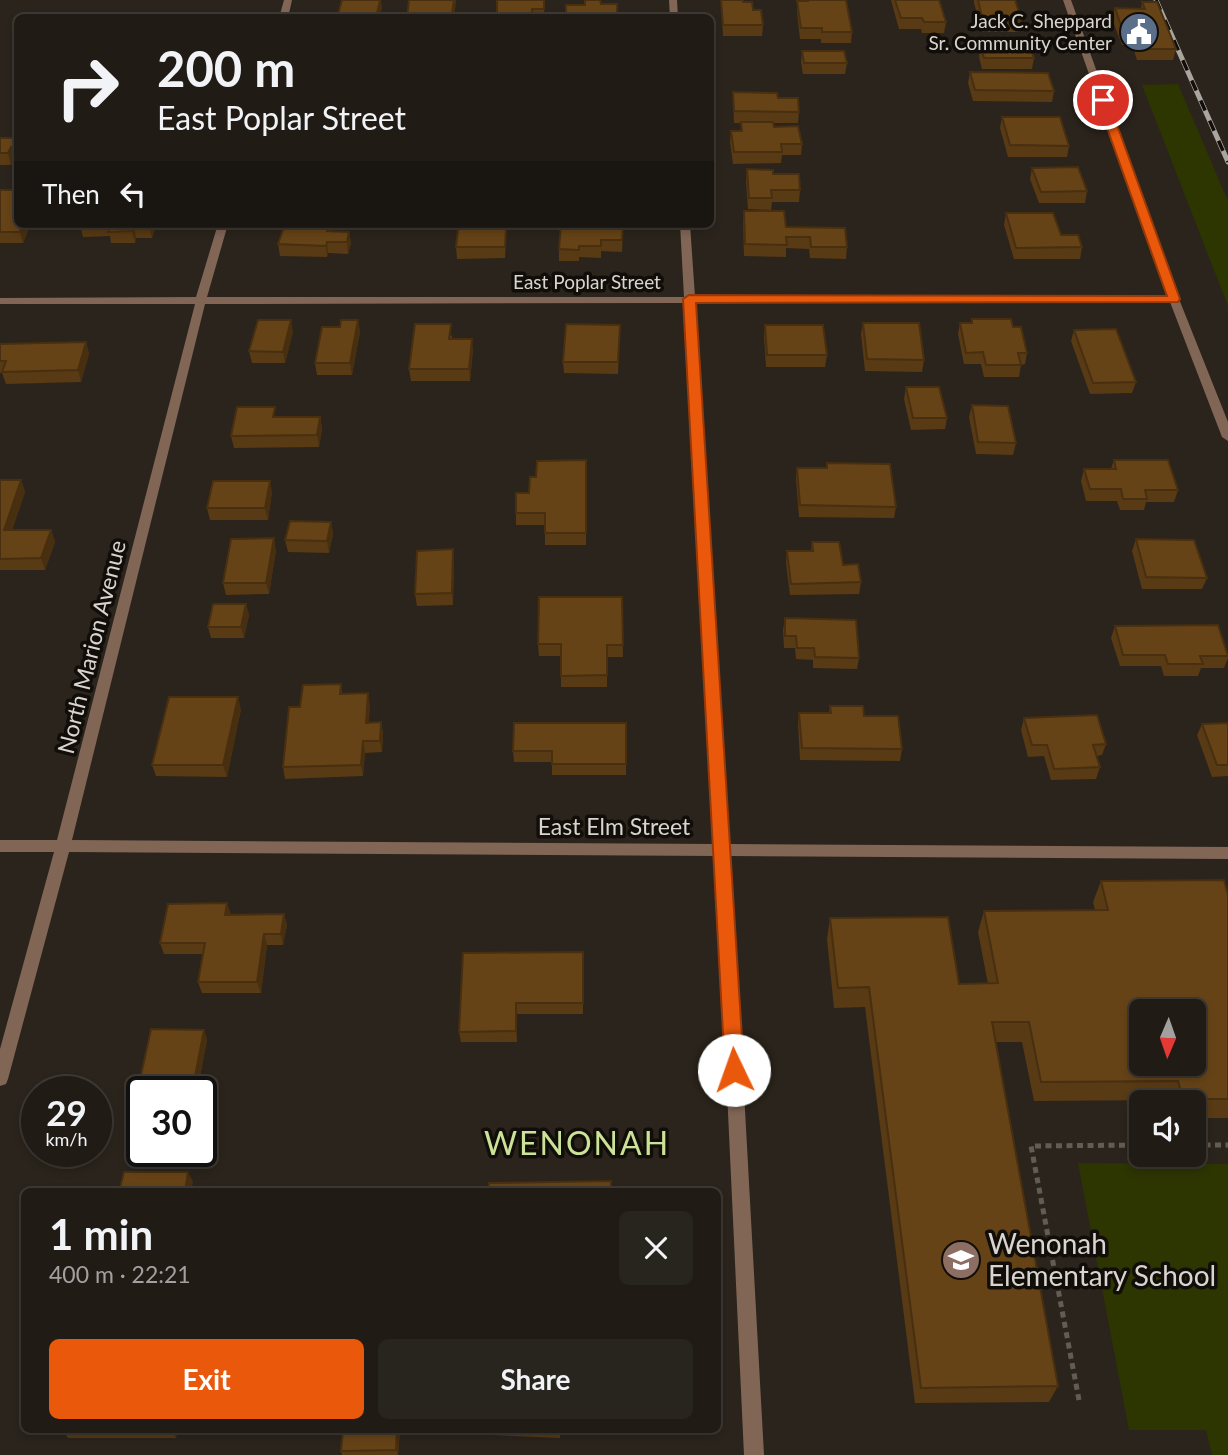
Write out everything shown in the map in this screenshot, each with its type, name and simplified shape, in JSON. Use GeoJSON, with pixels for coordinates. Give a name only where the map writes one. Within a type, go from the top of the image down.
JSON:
{"type":"FeatureCollection","features":[{"type":"Feature","properties":{"kind":"street"},"geometry":{"type":"LineString","coordinates":[[1067,0],[1174,299],[1228,438]]}},
{"type":"Feature","properties":{"kind":"street","name":"North Marion Avenue"},"geometry":{"type":"LineString","coordinates":[[0,1079],[63,846],[201,300],[222,228]]}},
{"type":"Feature","properties":{"kind":"street"},"geometry":{"type":"LineString","coordinates":[[685,228],[723,850],[754,1455]]}},
{"type":"Feature","properties":{"kind":"street","name":"East Poplar Street"},"geometry":{"type":"LineString","coordinates":[[0,301],[1174,299]]}},
{"type":"Feature","properties":{"kind":"street","name":"East Elm Street"},"geometry":{"type":"LineString","coordinates":[[0,846],[1228,853]]}},
{"type":"Feature","properties":{"kind":"path"},"geometry":{"type":"LineString","coordinates":[[1079,1400],[1031,1146],[1129,1145]]}},
{"type":"Feature","properties":{"kind":"path"},"geometry":{"type":"LineString","coordinates":[[1206,1145],[1228,1145]]}},
{"type":"Feature","properties":{"kind":"green space"},"geometry":{"type":"Polygon","coordinates":[[[1178,84],[1228,201],[1228,306],[1142,85],[1178,84]]]}},
{"type":"Feature","properties":{"kind":"green space"},"geometry":{"type":"Polygon","coordinates":[[[1078,1163],[1129,1163],[1129,1167],[1206,1167],[1206,1164],[1228,1164],[1228,1455],[1212,1455],[1206,1430],[1129,1430],[1078,1163]]]}},
{"type":"Feature","properties":{"kind":"building"},"geometry":{"type":"Polygon","coordinates":[[[342,0],[380,0],[377,14],[338,14],[342,0]]]}},
{"type":"Feature","properties":{"kind":"building"},"geometry":{"type":"Polygon","coordinates":[[[409,0],[454,0],[452,14],[407,14],[409,0]]]}},
{"type":"Feature","properties":{"kind":"building"},"geometry":{"type":"Polygon","coordinates":[[[497,0],[544,0],[544,9],[532,9],[532,14],[497,14],[497,0]]]}},
{"type":"Feature","properties":{"kind":"building"},"geometry":{"type":"Polygon","coordinates":[[[585,0],[617,4],[617,14],[566,14],[566,5],[585,5],[585,0]]]}},
{"type":"Feature","properties":{"kind":"building"},"geometry":{"type":"Polygon","coordinates":[[[721,0],[752,2],[753,10],[761,10],[763,25],[723,25],[721,0]]]}},
{"type":"Feature","properties":{"kind":"building"},"geometry":{"type":"Polygon","coordinates":[[[846,0],[852,32],[822,32],[822,28],[801,28],[797,1],[846,0]]]}},
{"type":"Feature","properties":{"kind":"building"},"geometry":{"type":"Polygon","coordinates":[[[895,0],[939,0],[946,22],[901,18],[895,0]]]}},
{"type":"Feature","properties":{"kind":"building"},"geometry":{"type":"Polygon","coordinates":[[[978,0],[1015,0],[1022,21],[983,21],[978,0]]]}},
{"type":"Feature","properties":{"kind":"building","name":"Jack C. Sheppard Sr. Community Center"},"geometry":{"type":"Polygon","coordinates":[[[1142,2],[1157,2],[1176,49],[1140,49],[1134,34],[1124,34],[1115,8],[1145,9],[1142,2]]]}},
{"type":"Feature","properties":{"kind":"building"},"geometry":{"type":"Polygon","coordinates":[[[980,46],[1030,46],[1034,58],[984,58],[980,46]]]}},
{"type":"Feature","properties":{"kind":"building"},"geometry":{"type":"Polygon","coordinates":[[[802,51],[844,51],[847,63],[804,63],[802,51]]]}},
{"type":"Feature","properties":{"kind":"building"},"geometry":{"type":"Polygon","coordinates":[[[970,72],[1048,73],[1054,91],[975,90],[970,72]]]}},
{"type":"Feature","properties":{"kind":"building"},"geometry":{"type":"Polygon","coordinates":[[[733,92],[777,93],[778,98],[798,98],[799,112],[734,111],[733,92]]]}},
{"type":"Feature","properties":{"kind":"building"},"geometry":{"type":"Polygon","coordinates":[[[1002,117],[1060,117],[1069,146],[1010,145],[1002,117]]]}},
{"type":"Feature","properties":{"kind":"building"},"geometry":{"type":"Polygon","coordinates":[[[741,122],[773,122],[774,127],[798,126],[802,144],[781,144],[782,152],[734,152],[731,131],[742,131],[741,122]]]}},
{"type":"Feature","properties":{"kind":"building"},"geometry":{"type":"Polygon","coordinates":[[[0,138],[14,138],[14,147],[11,147],[8,153],[0,153],[0,138]]]}},
{"type":"Feature","properties":{"kind":"building"},"geometry":{"type":"Polygon","coordinates":[[[1078,167],[1087,191],[1041,192],[1032,168],[1078,167]]]}},
{"type":"Feature","properties":{"kind":"building"},"geometry":{"type":"Polygon","coordinates":[[[747,169],[773,170],[773,174],[799,174],[800,190],[771,190],[772,198],[749,198],[747,169]]]}},
{"type":"Feature","properties":{"kind":"building"},"geometry":{"type":"Polygon","coordinates":[[[0,190],[14,190],[14,228],[22,228],[20,232],[0,232],[0,190]]]}},
{"type":"Feature","properties":{"kind":"building"},"geometry":{"type":"Polygon","coordinates":[[[744,211],[784,211],[786,227],[845,228],[847,247],[811,247],[810,237],[786,237],[787,245],[745,244],[744,211]]]}},
{"type":"Feature","properties":{"kind":"building"},"geometry":{"type":"Polygon","coordinates":[[[1006,213],[1053,213],[1061,235],[1078,235],[1082,247],[1016,248],[1006,213]]]}},
{"type":"Feature","properties":{"kind":"building"},"geometry":{"type":"Polygon","coordinates":[[[110,228],[133,228],[132,231],[108,232],[110,228]]]}},
{"type":"Feature","properties":{"kind":"building"},"geometry":{"type":"Polygon","coordinates":[[[284,228],[328,228],[327,231],[349,232],[347,242],[327,242],[326,246],[278,244],[284,228]]]}},
{"type":"Feature","properties":{"kind":"building"},"geometry":{"type":"Polygon","coordinates":[[[561,228],[623,228],[622,240],[601,240],[601,246],[579,246],[579,250],[559,249],[561,228]]]}},
{"type":"Feature","properties":{"kind":"building"},"geometry":{"type":"Polygon","coordinates":[[[458,229],[506,229],[505,247],[456,247],[458,229]]]}},
{"type":"Feature","properties":{"kind":"building"},"geometry":{"type":"Polygon","coordinates":[[[972,319],[1011,319],[1013,327],[1021,327],[1027,353],[1018,353],[1021,365],[986,365],[983,352],[966,353],[960,323],[972,323],[972,319]]]}},
{"type":"Feature","properties":{"kind":"building"},"geometry":{"type":"Polygon","coordinates":[[[258,320],[291,320],[283,352],[249,351],[258,320]]]}},
{"type":"Feature","properties":{"kind":"building"},"geometry":{"type":"Polygon","coordinates":[[[341,320],[358,320],[350,363],[315,363],[322,327],[340,327],[341,320]]]}},
{"type":"Feature","properties":{"kind":"building"},"geometry":{"type":"Polygon","coordinates":[[[863,323],[919,323],[924,360],[867,359],[863,323]]]}},
{"type":"Feature","properties":{"kind":"building"},"geometry":{"type":"Polygon","coordinates":[[[415,324],[451,324],[449,339],[472,339],[469,369],[409,369],[415,324]]]}},
{"type":"Feature","properties":{"kind":"building"},"geometry":{"type":"Polygon","coordinates":[[[566,324],[620,325],[618,362],[563,362],[566,324]]]}},
{"type":"Feature","properties":{"kind":"building"},"geometry":{"type":"Polygon","coordinates":[[[765,325],[823,325],[827,355],[767,355],[765,325]]]}},
{"type":"Feature","properties":{"kind":"building"},"geometry":{"type":"Polygon","coordinates":[[[1116,329],[1136,382],[1093,383],[1074,330],[1116,329]]]}},
{"type":"Feature","properties":{"kind":"building"},"geometry":{"type":"Polygon","coordinates":[[[86,342],[78,370],[2,372],[6,361],[0,361],[0,344],[86,342]]]}},
{"type":"Feature","properties":{"kind":"building"},"geometry":{"type":"Polygon","coordinates":[[[906,387],[939,387],[947,418],[913,418],[906,387]]]}},
{"type":"Feature","properties":{"kind":"building"},"geometry":{"type":"Polygon","coordinates":[[[972,405],[1008,406],[1016,443],[978,442],[972,405]]]}},
{"type":"Feature","properties":{"kind":"building"},"geometry":{"type":"Polygon","coordinates":[[[237,407],[275,407],[273,417],[320,417],[317,435],[231,436],[237,407]]]}},
{"type":"Feature","properties":{"kind":"building"},"geometry":{"type":"Polygon","coordinates":[[[586,460],[586,533],[545,533],[545,513],[516,513],[516,493],[529,493],[530,477],[536,477],[537,461],[586,460]]]}},
{"type":"Feature","properties":{"kind":"building"},"geometry":{"type":"Polygon","coordinates":[[[1114,460],[1168,460],[1178,490],[1145,490],[1147,499],[1123,499],[1121,489],[1090,489],[1084,469],[1116,469],[1114,460]]]}},
{"type":"Feature","properties":{"kind":"building"},"geometry":{"type":"Polygon","coordinates":[[[827,463],[890,464],[896,507],[800,505],[797,468],[827,468],[827,463]]]}},
{"type":"Feature","properties":{"kind":"building"},"geometry":{"type":"Polygon","coordinates":[[[0,480],[21,480],[4,530],[51,530],[41,558],[0,559],[0,480]]]}},
{"type":"Feature","properties":{"kind":"building"},"geometry":{"type":"Polygon","coordinates":[[[213,481],[270,481],[265,508],[207,508],[213,481]]]}},
{"type":"Feature","properties":{"kind":"building"},"geometry":{"type":"Polygon","coordinates":[[[290,521],[331,522],[327,541],[285,540],[290,521]]]}},
{"type":"Feature","properties":{"kind":"building"},"geometry":{"type":"Polygon","coordinates":[[[274,538],[266,583],[223,583],[231,539],[274,538]]]}},
{"type":"Feature","properties":{"kind":"building"},"geometry":{"type":"Polygon","coordinates":[[[1136,539],[1194,540],[1207,578],[1146,577],[1136,539]]]}},
{"type":"Feature","properties":{"kind":"building"},"geometry":{"type":"Polygon","coordinates":[[[812,542],[839,542],[843,565],[858,564],[861,582],[791,584],[787,551],[813,551],[812,542]]]}},
{"type":"Feature","properties":{"kind":"building"},"geometry":{"type":"Polygon","coordinates":[[[453,549],[452,593],[415,594],[417,551],[453,549]]]}},
{"type":"Feature","properties":{"kind":"building"},"geometry":{"type":"Polygon","coordinates":[[[539,597],[622,597],[623,645],[607,645],[607,675],[561,676],[561,644],[538,644],[539,597]]]}},
{"type":"Feature","properties":{"kind":"building"},"geometry":{"type":"Polygon","coordinates":[[[213,604],[246,604],[241,627],[208,627],[213,604]]]}},
{"type":"Feature","properties":{"kind":"building"},"geometry":{"type":"Polygon","coordinates":[[[785,618],[856,620],[859,658],[815,657],[814,648],[797,648],[796,636],[785,636],[785,618]]]}},
{"type":"Feature","properties":{"kind":"building"},"geometry":{"type":"Polygon","coordinates":[[[1218,625],[1228,656],[1200,656],[1203,664],[1168,664],[1165,655],[1123,655],[1115,626],[1218,625]]]}},
{"type":"Feature","properties":{"kind":"building"},"geometry":{"type":"Polygon","coordinates":[[[341,684],[340,694],[368,693],[366,723],[381,722],[380,741],[363,741],[361,765],[283,767],[289,707],[300,707],[303,685],[341,684]]]}},
{"type":"Feature","properties":{"kind":"building"},"geometry":{"type":"Polygon","coordinates":[[[169,697],[238,697],[223,765],[152,765],[169,697]]]}},
{"type":"Feature","properties":{"kind":"building"},"geometry":{"type":"Polygon","coordinates":[[[830,706],[863,706],[864,716],[898,716],[902,749],[802,748],[799,713],[831,713],[830,706]]]}},
{"type":"Feature","properties":{"kind":"building"},"geometry":{"type":"Polygon","coordinates":[[[1097,715],[1106,744],[1093,745],[1100,767],[1054,769],[1047,745],[1032,745],[1024,718],[1097,715]]]}},
{"type":"Feature","properties":{"kind":"building"},"geometry":{"type":"Polygon","coordinates":[[[514,723],[626,723],[626,764],[552,764],[552,751],[513,751],[514,723]]]}},
{"type":"Feature","properties":{"kind":"building"},"geometry":{"type":"Polygon","coordinates":[[[1228,723],[1228,765],[1217,765],[1202,724],[1228,723]]]}},
{"type":"Feature","properties":{"kind":"building","name":"Wenonah Elementary School"},"geometry":{"type":"Polygon","coordinates":[[[1224,880],[1228,895],[1228,1099],[1206,1099],[1206,1090],[1180,1090],[1178,1081],[1041,1082],[1029,1022],[992,1022],[1058,1386],[921,1388],[869,987],[838,988],[830,918],[948,917],[959,984],[998,983],[984,911],[1108,910],[1101,881],[1224,880]]]}},
{"type":"Feature","properties":{"kind":"building"},"geometry":{"type":"Polygon","coordinates":[[[227,903],[225,915],[284,914],[281,934],[264,934],[257,982],[198,982],[205,943],[160,943],[168,904],[227,903]]]}},
{"type":"Feature","properties":{"kind":"building"},"geometry":{"type":"Polygon","coordinates":[[[583,952],[583,1003],[516,1003],[516,1031],[459,1032],[463,953],[583,952]]]}},
{"type":"Feature","properties":{"kind":"building"},"geometry":{"type":"Polygon","coordinates":[[[151,1029],[204,1030],[195,1076],[141,1076],[151,1029]]]}},
{"type":"Feature","properties":{"kind":"building"},"geometry":{"type":"Polygon","coordinates":[[[124,1172],[188,1172],[186,1188],[120,1188],[124,1172]]]}},
{"type":"Feature","properties":{"kind":"building"},"geometry":{"type":"Polygon","coordinates":[[[611,1181],[611,1188],[488,1188],[489,1183],[611,1181]]]}},
{"type":"Feature","properties":{"kind":"building"},"geometry":{"type":"Polygon","coordinates":[[[343,1433],[397,1433],[396,1450],[341,1451],[343,1433]]]}},
{"type":"Feature","properties":{"kind":"railway"},"geometry":{"type":"LineString","coordinates":[[1156,0],[1228,162]]}},
{"type":"Feature","properties":{"kind":"place","name":"Jack C. Sheppard Sr. Community Center"},"geometry":{"type":"Point","coordinates":[1139,32]}},
{"type":"Feature","properties":{"kind":"place","name":"Wenonah Elementary School"},"geometry":{"type":"Point","coordinates":[961,1260]}},
{"type":"Feature","properties":{"kind":"district","name":"WENONAH"},"geometry":{"type":"Point","coordinates":[577,1144]}},
{"type":"Feature","properties":{"kind":"route"},"geometry":{"type":"LineString","coordinates":[[734,1070],[689,299],[1174,299],[1103,100]]}}]}
